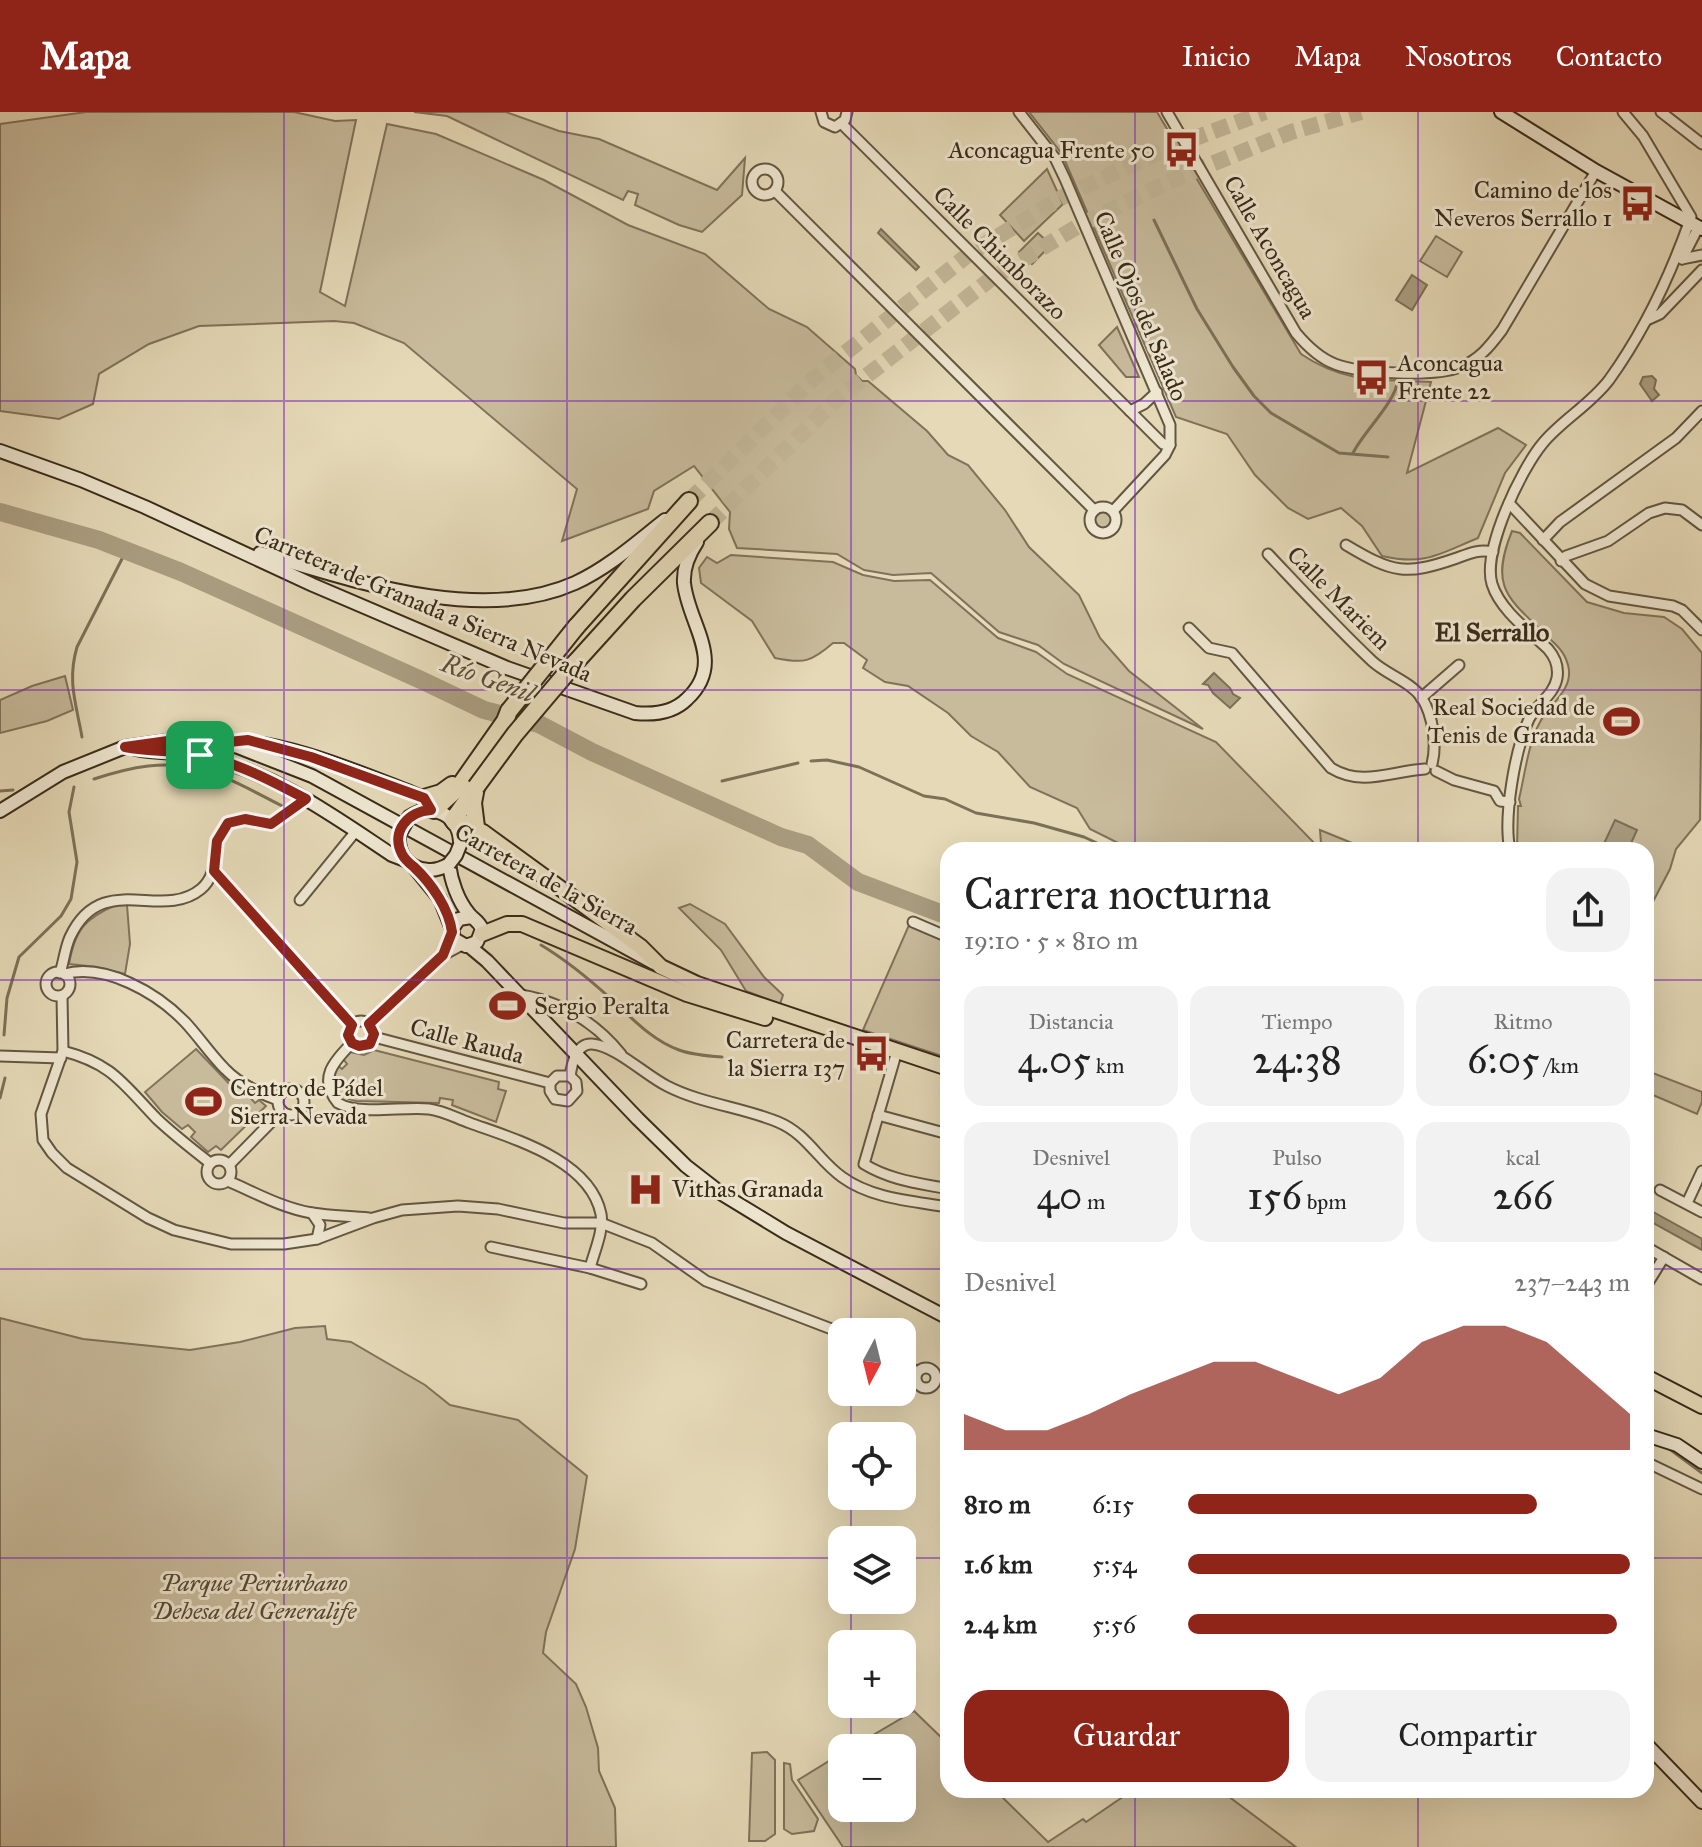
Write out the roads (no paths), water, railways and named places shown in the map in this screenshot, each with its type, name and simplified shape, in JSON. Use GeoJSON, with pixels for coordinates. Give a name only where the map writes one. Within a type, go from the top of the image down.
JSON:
{"type":"FeatureCollection","features":[{"type":"Feature","properties":{"kind":"highway"},"geometry":{"type":"LineString","coordinates":[[454,821],[467,781],[509,711],[576,627],[689,501]]}},
{"type":"Feature","properties":{"kind":"highway"},"geometry":{"type":"LineString","coordinates":[[430,806],[467,781],[515,734],[595,639],[710,523]]}},
{"type":"Feature","properties":{"kind":"highway"},"geometry":{"type":"LineString","coordinates":[[467,781],[476,827]]}},
{"type":"Feature","properties":{"kind":"main road"},"geometry":{"type":"LineString","coordinates":[[454,821],[476,827],[641,947],[661,967]]}},
{"type":"Feature","properties":{"kind":"main road"},"geometry":{"type":"LineString","coordinates":[[481,936],[507,924],[522,924],[687,994],[799,1028],[840,1033]]}},
{"type":"Feature","properties":{"kind":"main road","name":"Carretera de la Sierra"},"geometry":{"type":"LineString","coordinates":[[661,967],[732,998],[940,1065]]}},
{"type":"Feature","properties":{"kind":"main road"},"geometry":{"type":"LineString","coordinates":[[1654,1381],[1702,1406]]}},
{"type":"Feature","properties":{"kind":"street","name":"Calle Chimborazo"},"geometry":{"type":"LineString","coordinates":[[821,112],[827,125],[835,127],[842,124],[1163,444],[1170,445]]}},
{"type":"Feature","properties":{"kind":"street"},"geometry":{"type":"LineString","coordinates":[[842,124],[847,112]]}},
{"type":"Feature","properties":{"kind":"street","name":"Calle Ojos del Salado"},"geometry":{"type":"LineString","coordinates":[[1019,112],[1055,158],[1157,392],[1170,425],[1170,445]]}},
{"type":"Feature","properties":{"kind":"street","name":"Calle Aconcagua"},"geometry":{"type":"LineString","coordinates":[[1167,112],[1296,333],[1322,358],[1349,368],[1427,373],[1445,371],[1460,367],[1485,352],[1502,330],[1596,171]]}},
{"type":"Feature","properties":{"kind":"street"},"geometry":{"type":"LineString","coordinates":[[1501,112],[1596,171],[1696,226]]}},
{"type":"Feature","properties":{"kind":"street"},"geometry":{"type":"LineString","coordinates":[[1623,112],[1643,136],[1696,226]]}},
{"type":"Feature","properties":{"kind":"street"},"geometry":{"type":"LineString","coordinates":[[1661,112],[1702,144]]}},
{"type":"Feature","properties":{"kind":"street"},"geometry":{"type":"LineString","coordinates":[[775,191],[1094,510]]}},
{"type":"Feature","properties":{"kind":"street"},"geometry":{"type":"LineString","coordinates":[[1672,213],[1678,196]]}},
{"type":"Feature","properties":{"kind":"street"},"geometry":{"type":"LineString","coordinates":[[1509,842],[1514,774],[1530,718],[1557,681],[1557,665],[1548,649],[1499,598],[1490,572],[1493,552],[1520,478],[1543,442],[1590,402],[1609,380],[1649,319],[1651,306],[1696,226]]}},
{"type":"Feature","properties":{"kind":"street"},"geometry":{"type":"LineString","coordinates":[[1678,261],[1702,255]]}},
{"type":"Feature","properties":{"kind":"street"},"geometry":{"type":"LineString","coordinates":[[1649,319],[1660,314],[1702,270]]}},
{"type":"Feature","properties":{"kind":"street"},"geometry":{"type":"LineString","coordinates":[[1130,411],[1157,392]]}},
{"type":"Feature","properties":{"kind":"street"},"geometry":{"type":"LineString","coordinates":[[1543,540],[1560,522],[1676,438],[1702,411]]}},
{"type":"Feature","properties":{"kind":"street"},"geometry":{"type":"LineString","coordinates":[[1113,511],[1160,463],[1170,445]]}},
{"type":"Feature","properties":{"kind":"street","name":"Carretera de Granada a Sierra Nevada"},"geometry":{"type":"LineString","coordinates":[[0,451],[81,480],[507,668],[627,711],[653,714],[672,710],[689,698],[704,672],[705,651],[686,594],[684,574],[693,548],[710,523]]}},
{"type":"Feature","properties":{"kind":"street","name":"Carretera de Granada a Sierra Nevada"},"geometry":{"type":"LineString","coordinates":[[233,546],[399,590],[464,599],[521,599],[553,591],[587,577],[689,501]]}},
{"type":"Feature","properties":{"kind":"street"},"geometry":{"type":"LineString","coordinates":[[1509,503],[1585,584],[1598,592],[1619,598],[1673,606],[1682,610],[1702,630]]}},
{"type":"Feature","properties":{"kind":"street"},"geometry":{"type":"LineString","coordinates":[[1106,506],[1113,511],[1117,519],[1114,527],[1103,533],[1095,530],[1090,523],[1094,510],[1106,506]]}},
{"type":"Feature","properties":{"kind":"street"},"geometry":{"type":"LineString","coordinates":[[1561,561],[1566,556],[1608,541],[1649,513],[1665,508],[1682,510],[1702,525]]}},
{"type":"Feature","properties":{"kind":"street"},"geometry":{"type":"LineString","coordinates":[[1346,545],[1374,562],[1398,570],[1428,568],[1481,549],[1493,552]]}},
{"type":"Feature","properties":{"kind":"street","name":"Calle Mariem"},"geometry":{"type":"LineString","coordinates":[[1268,554],[1374,663],[1413,689],[1421,698]]}},
{"type":"Feature","properties":{"kind":"street"},"geometry":{"type":"LineString","coordinates":[[1189,628],[1209,648],[1232,653],[1331,768],[1351,778],[1364,778],[1431,768],[1454,780],[1494,791],[1500,801],[1510,802]]}},
{"type":"Feature","properties":{"kind":"street"},"geometry":{"type":"LineString","coordinates":[[1431,768],[1434,737],[1429,714],[1421,698],[1459,665]]}},
{"type":"Feature","properties":{"kind":"street","name":"Carretera de la Sierra"},"geometry":{"type":"LineString","coordinates":[[0,811],[63,772],[125,747],[182,739],[219,743],[258,753],[312,776],[661,967]]}},
{"type":"Feature","properties":{"kind":"street"},"geometry":{"type":"LineString","coordinates":[[219,743],[248,740],[311,757],[430,806],[454,821],[460,845],[449,864],[431,871],[410,863]]}},
{"type":"Feature","properties":{"kind":"street","name":"Carretera de la Sierra"},"geometry":{"type":"LineString","coordinates":[[125,747],[212,758],[246,770],[306,799],[392,855],[410,863]]}},
{"type":"Feature","properties":{"kind":"street"},"geometry":{"type":"LineString","coordinates":[[1494,791],[1514,774]]}},
{"type":"Feature","properties":{"kind":"street"},"geometry":{"type":"LineString","coordinates":[[306,799],[271,824],[245,819],[228,823],[217,841],[214,871],[201,889],[177,901],[129,898],[112,901],[85,916],[69,938],[62,973],[70,986],[62,996],[62,1054],[44,1102],[40,1128],[43,1140],[52,1153],[67,1168],[148,1218],[202,1239],[258,1246],[317,1239],[402,1210],[458,1206],[498,1209],[564,1223],[601,1223],[652,1243],[706,1281],[828,1328]]}},
{"type":"Feature","properties":{"kind":"street"},"geometry":{"type":"LineString","coordinates":[[430,806],[409,817],[399,835],[400,850],[440,899],[454,939],[487,961],[686,1166],[722,1194],[786,1233],[940,1314]]}},
{"type":"Feature","properties":{"kind":"street"},"geometry":{"type":"LineString","coordinates":[[300,900],[356,831]]}},
{"type":"Feature","properties":{"kind":"street"},"geometry":{"type":"LineString","coordinates":[[449,864],[453,883],[471,917],[480,923],[487,961]]}},
{"type":"Feature","properties":{"kind":"street"},"geometry":{"type":"LineString","coordinates":[[214,871],[352,1025]]}},
{"type":"Feature","properties":{"kind":"street"},"geometry":{"type":"LineString","coordinates":[[443,955],[459,919],[471,917]]}},
{"type":"Feature","properties":{"kind":"street"},"geometry":{"type":"LineString","coordinates":[[913,922],[940,934]]}},
{"type":"Feature","properties":{"kind":"street"},"geometry":{"type":"LineString","coordinates":[[369,1024],[443,955],[481,936]]}},
{"type":"Feature","properties":{"kind":"street"},"geometry":{"type":"LineString","coordinates":[[62,996],[54,996],[46,987],[49,976],[76,971],[122,979],[182,1019],[226,1070],[243,1083],[278,1100],[282,1111],[289,1115],[297,1114],[303,1107],[304,1099],[299,1091],[290,1089],[282,1092],[278,1100]]}},
{"type":"Feature","properties":{"kind":"street"},"geometry":{"type":"LineString","coordinates":[[521,995],[550,1000],[574,1013],[598,1030],[623,1057]]}},
{"type":"Feature","properties":{"kind":"street"},"geometry":{"type":"LineString","coordinates":[[363,1021],[369,1024],[374,1037],[370,1044],[362,1047],[352,1043],[348,1035],[352,1025],[363,1021]]}},
{"type":"Feature","properties":{"kind":"street","name":"Calle Rauda"},"geometry":{"type":"LineString","coordinates":[[374,1037],[550,1083]]}},
{"type":"Feature","properties":{"kind":"street"},"geometry":{"type":"LineString","coordinates":[[352,1043],[333,1063],[329,1072],[329,1088],[338,1103],[357,1109],[405,1107],[443,1111],[532,1146],[556,1159],[586,1185],[600,1212],[601,1223],[590,1268]]}},
{"type":"Feature","properties":{"kind":"street"},"geometry":{"type":"LineString","coordinates":[[570,1076],[575,1054],[590,1044],[623,1057],[677,1091],[752,1113],[793,1129],[805,1137],[836,1171],[858,1187],[877,1194],[940,1206]]}},
{"type":"Feature","properties":{"kind":"street"},"geometry":{"type":"LineString","coordinates":[[897,1051],[864,1164],[897,1179],[940,1187]]}},
{"type":"Feature","properties":{"kind":"street"},"geometry":{"type":"LineString","coordinates":[[0,1056],[85,1056],[115,1074],[159,1120],[210,1163]]}},
{"type":"Feature","properties":{"kind":"street"},"geometry":{"type":"LineString","coordinates":[[557,1076],[570,1076],[576,1082],[577,1091],[568,1101],[555,1099],[550,1083],[557,1076]]}},
{"type":"Feature","properties":{"kind":"street"},"geometry":{"type":"LineString","coordinates":[[229,1165],[282,1111]]}},
{"type":"Feature","properties":{"kind":"street"},"geometry":{"type":"LineString","coordinates":[[878,1115],[940,1132]]}},
{"type":"Feature","properties":{"kind":"street"},"geometry":{"type":"LineString","coordinates":[[221,1160],[229,1165],[232,1172],[228,1181],[221,1185],[211,1182],[207,1173],[210,1163],[221,1160]]}},
{"type":"Feature","properties":{"kind":"street"},"geometry":{"type":"LineString","coordinates":[[1687,1203],[1702,1171]]}},
{"type":"Feature","properties":{"kind":"street"},"geometry":{"type":"LineString","coordinates":[[228,1181],[265,1199],[312,1213],[373,1218]]}},
{"type":"Feature","properties":{"kind":"street"},"geometry":{"type":"LineString","coordinates":[[1660,1190],[1702,1212]]}},
{"type":"Feature","properties":{"kind":"street"},"geometry":{"type":"LineString","coordinates":[[312,1213],[320,1225],[317,1239]]}},
{"type":"Feature","properties":{"kind":"street"},"geometry":{"type":"LineString","coordinates":[[491,1247],[590,1268],[641,1284]]}},
{"type":"Feature","properties":{"kind":"street"},"geometry":{"type":"LineString","coordinates":[[1654,1251],[1702,1279]]}},
{"type":"Feature","properties":{"kind":"street"},"geometry":{"type":"LineString","coordinates":[[1654,1273],[1664,1257]]}},
{"type":"Feature","properties":{"kind":"street"},"geometry":{"type":"LineString","coordinates":[[1654,1438],[1677,1445],[1702,1462]]}},
{"type":"Feature","properties":{"kind":"street"},"geometry":{"type":"LineString","coordinates":[[1654,1466],[1702,1489]]}},
{"type":"Feature","properties":{"kind":"street"},"geometry":{"type":"LineString","coordinates":[[1654,1752],[1702,1802]]}},
{"type":"Feature","properties":{"kind":"waterway"},"geometry":{"type":"LineString","coordinates":[[1154,220],[1197,309],[1254,396],[1271,413],[1339,453],[1388,457]]}},
{"type":"Feature","properties":{"kind":"waterway"},"geometry":{"type":"LineString","coordinates":[[1353,453],[1391,398],[1398,380]]}},
{"type":"Feature","properties":{"kind":"waterway","name":"Río Genil"},"geometry":{"type":"LineString","coordinates":[[0,512],[99,540],[181,572],[484,710],[539,724],[592,752],[781,837],[808,845],[858,882],[940,913]]}},
{"type":"Feature","properties":{"kind":"waterway"},"geometry":{"type":"LineString","coordinates":[[82,737],[74,692],[74,659],[77,647],[126,551]]}},
{"type":"Feature","properties":{"kind":"waterway"},"geometry":{"type":"LineString","coordinates":[[811,761],[827,760],[859,767],[924,796],[945,799],[976,813],[1034,823],[1095,842]]}},
{"type":"Feature","properties":{"kind":"waterway"},"geometry":{"type":"LineString","coordinates":[[722,781],[798,763]]}},
{"type":"Feature","properties":{"kind":"waterway"},"geometry":{"type":"LineString","coordinates":[[94,779],[148,766],[192,767],[233,781],[282,806]]}},
{"type":"Feature","properties":{"kind":"waterway"},"geometry":{"type":"LineString","coordinates":[[4,1035],[7,998],[19,957],[61,916],[71,899],[77,862],[69,812],[74,787]]}},
{"type":"Feature","properties":{"kind":"waterway"},"geometry":{"type":"LineString","coordinates":[[0,791],[13,790]]}},
{"type":"Feature","properties":{"kind":"waterway"},"geometry":{"type":"LineString","coordinates":[[541,945],[585,976],[659,1040],[684,1052],[722,1057]]}},
{"type":"Feature","properties":{"kind":"waterway"},"geometry":{"type":"LineString","coordinates":[[0,1098],[5,1078]]}},
{"type":"Feature","properties":{"kind":"waterway"},"geometry":{"type":"LineString","coordinates":[[1668,1448],[1702,1473]]}},
{"type":"Feature","properties":{"kind":"tunnel"},"geometry":{"type":"LineString","coordinates":[[689,501],[814,378],[969,254],[1066,195],[1166,149],[1265,112]]}},
{"type":"Feature","properties":{"kind":"tunnel"},"geometry":{"type":"LineString","coordinates":[[710,523],[837,399],[992,278],[1080,225],[1177,178],[1291,132],[1361,112]]}},
{"type":"Feature","properties":{"kind":"place","name":"Aconcagua Frente 50"},"geometry":{"type":"Point","coordinates":[1181,150]}},
{"type":"Feature","properties":{"kind":"place","name":"Camino de los Neveros Serrallo 1"},"geometry":{"type":"Point","coordinates":[1638,204]}},
{"type":"Feature","properties":{"kind":"place","name":"Aconcagua Frente 22"},"geometry":{"type":"Point","coordinates":[1371,377]}},
{"type":"Feature","properties":{"kind":"place","name":"Real Sociedad de Tenis de Granada"},"geometry":{"type":"Point","coordinates":[1621,721]}},
{"type":"Feature","properties":{"kind":"place","name":"Sergio Peralta"},"geometry":{"type":"Point","coordinates":[508,1006]}},
{"type":"Feature","properties":{"kind":"place","name":"Carretera de la Sierra 137"},"geometry":{"type":"Point","coordinates":[871,1054]}},
{"type":"Feature","properties":{"kind":"place","name":"Centro de Pádel Sierra Nevada"},"geometry":{"type":"Point","coordinates":[204,1102]}},
{"type":"Feature","properties":{"kind":"place","name":"Vithas Granada"},"geometry":{"type":"Point","coordinates":[646,1189]}},
{"type":"Feature","properties":{"kind":"district","name":"El Serrallo"},"geometry":{"type":"Point","coordinates":[1492,632]}},
{"type":"Feature","properties":{"kind":"park label","name":"Parque Periurbano Dehesa del Generalife"},"geometry":{"type":"Point","coordinates":[254,1597]}}]}
